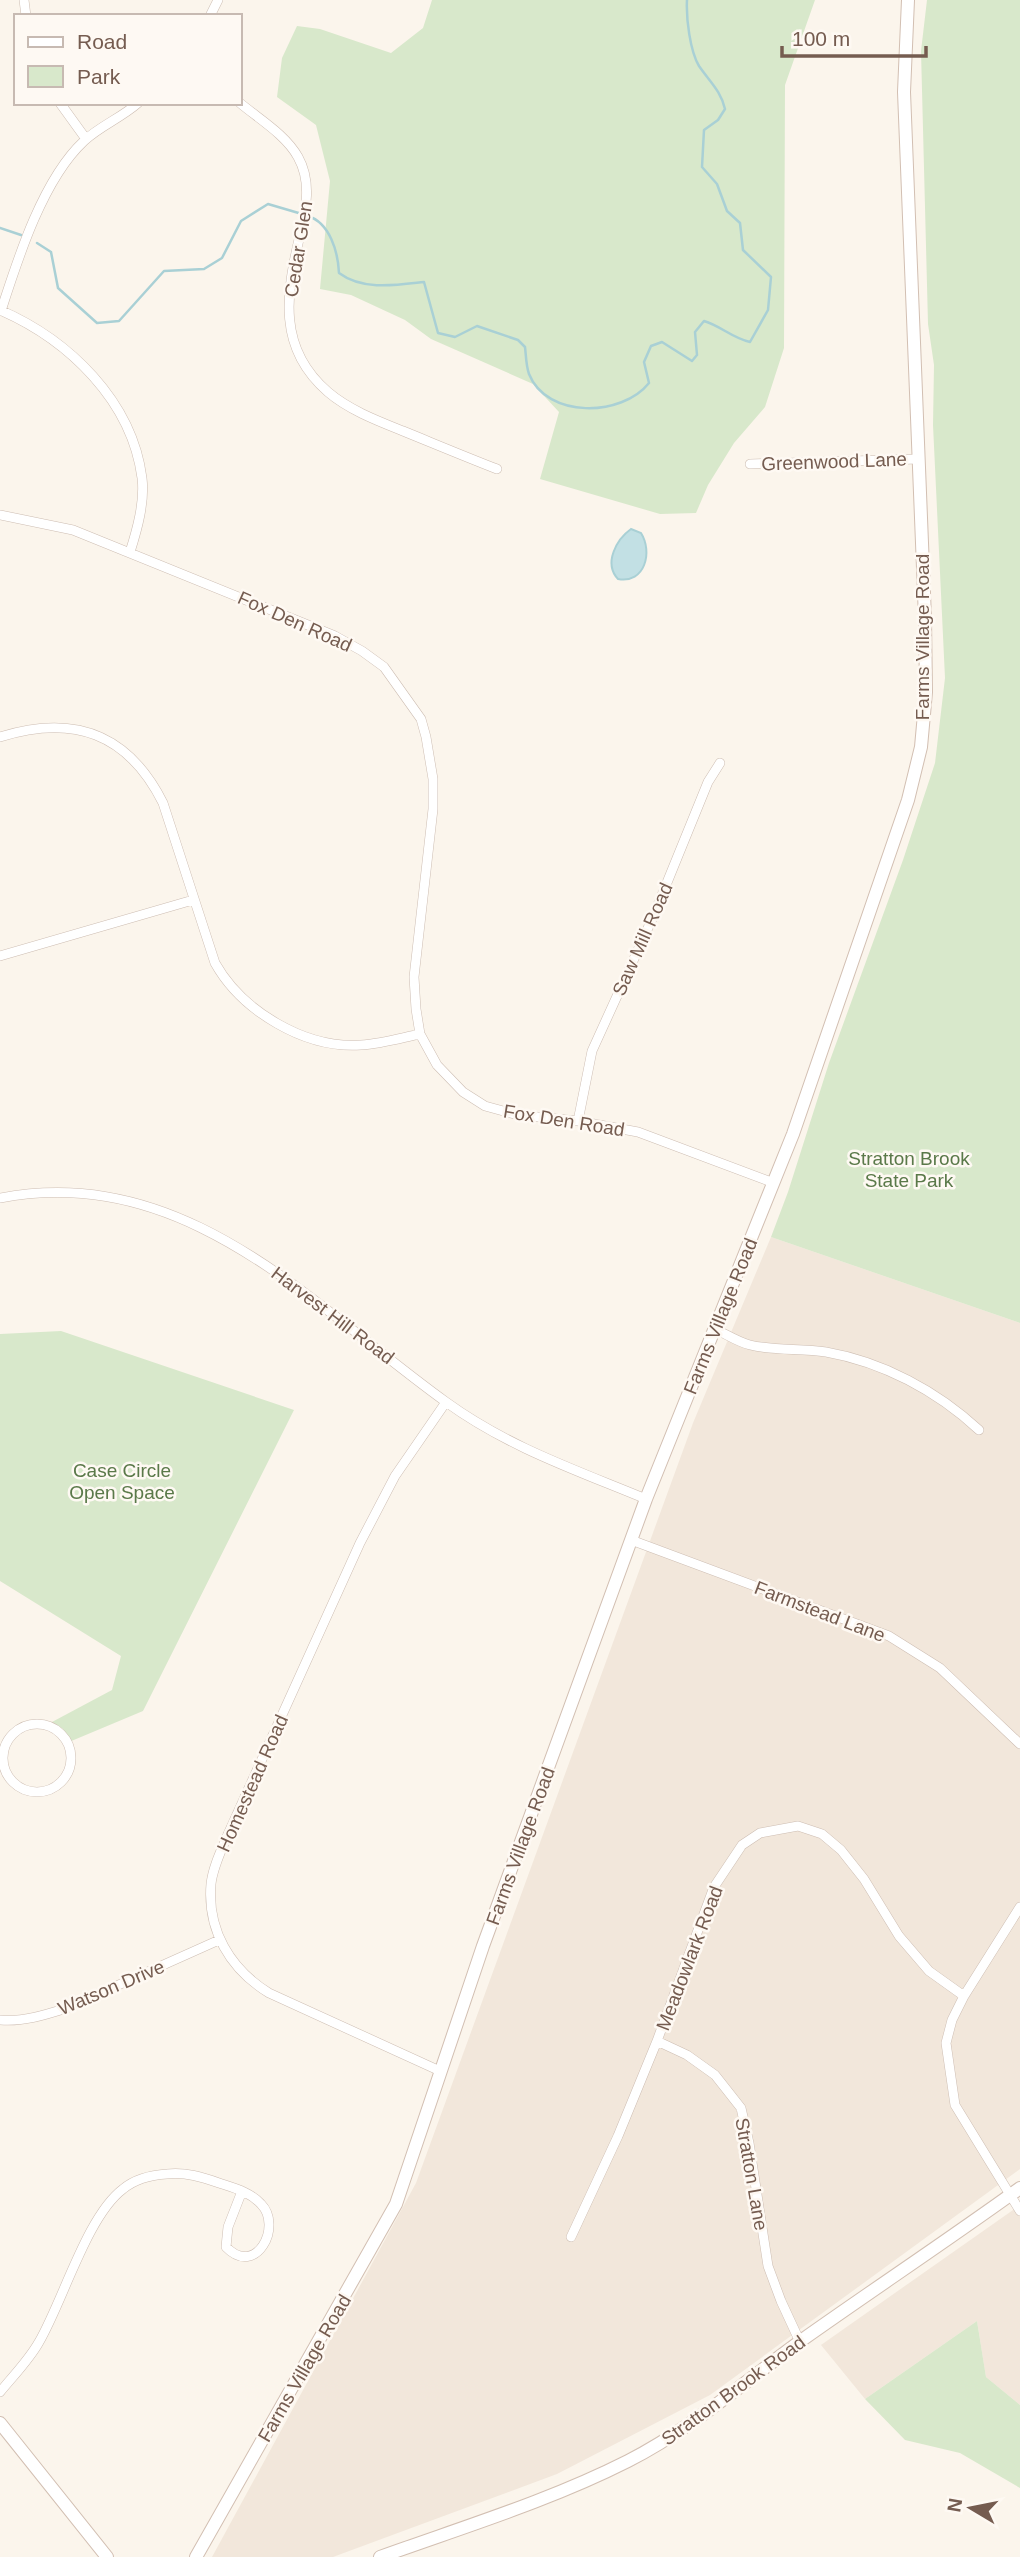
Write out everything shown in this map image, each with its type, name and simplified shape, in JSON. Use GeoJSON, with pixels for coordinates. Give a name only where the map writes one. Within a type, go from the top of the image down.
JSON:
{"type":"FeatureCollection","features":[{"type":"Feature","properties":{"kind":"main road","name":"Farms Village Road"},"geometry":{"type":"LineString","coordinates":[[197,2557],[397,2204],[440,2071],[631,1540],[793,1134],[908,800],[921,747],[926,692],[926,618],[904,92],[908,0]]}},
{"type":"Feature","properties":{"kind":"main road","name":"Stratton Brook Road"},"geometry":{"type":"LineString","coordinates":[[380,2557],[564,2490],[627,2461],[683,2429],[800,2342],[1015,2192]]}},
{"type":"Feature","properties":{"kind":"main road"},"geometry":{"type":"LineString","coordinates":[[0,2423],[107,2557]]}},
{"type":"Feature","properties":{"kind":"street"},"geometry":{"type":"LineString","coordinates":[[62,105],[86,139]]}},
{"type":"Feature","properties":{"kind":"street"},"geometry":{"type":"LineString","coordinates":[[130,552],[138,523],[143,480],[134,445],[117,407],[91,373],[43,331],[1,311],[46,195],[59,170],[86,139],[135,105]]}},
{"type":"Feature","properties":{"kind":"street","name":"Cedar Glen"},"geometry":{"type":"LineString","coordinates":[[242,105],[286,143],[298,158],[307,188],[303,223],[290,278],[288,303],[296,352],[312,376],[329,394],[369,417],[497,469]]}},
{"type":"Feature","properties":{"kind":"street","name":"Greenwood Lane"},"geometry":{"type":"LineString","coordinates":[[750,464],[918,459]]}},
{"type":"Feature","properties":{"kind":"street","name":"Fox Den Road"},"geometry":{"type":"LineString","coordinates":[[0,515],[73,530],[130,552],[306,623],[362,651],[384,667],[421,719],[433,779],[433,809],[414,977],[421,1034],[437,1065],[464,1092],[485,1106],[518,1115],[578,1121],[638,1132],[774,1183]]}},
{"type":"Feature","properties":{"kind":"street"},"geometry":{"type":"LineString","coordinates":[[0,737],[36,728],[68,727],[90,732],[119,747],[151,779],[163,803],[215,963],[225,981],[285,1028],[312,1038],[360,1045],[421,1034]]}},
{"type":"Feature","properties":{"kind":"street","name":"Saw Mill Road"},"geometry":{"type":"LineString","coordinates":[[578,1121],[592,1051],[653,917],[708,782],[720,763]]}},
{"type":"Feature","properties":{"kind":"street"},"geometry":{"type":"LineString","coordinates":[[0,956],[193,900]]}},
{"type":"Feature","properties":{"kind":"street","name":"Harvest Hill Road"},"geometry":{"type":"LineString","coordinates":[[0,1198],[23,1193],[99,1196],[144,1204],[199,1225],[289,1280],[446,1402],[517,1446],[646,1499]]}},
{"type":"Feature","properties":{"kind":"street"},"geometry":{"type":"LineString","coordinates":[[715,1329],[748,1345],[825,1352],[873,1365],[916,1384],[960,1412],[979,1430]]}},
{"type":"Feature","properties":{"kind":"street","name":"Homestead Road"},"geometry":{"type":"LineString","coordinates":[[440,2071],[269,1993],[246,1977],[219,1940],[212,1909],[211,1884],[215,1865],[229,1832],[360,1543],[395,1476],[446,1402]]}},
{"type":"Feature","properties":{"kind":"street","name":"Farmstead Lane"},"geometry":{"type":"LineString","coordinates":[[631,1540],[889,1636],[940,1668],[1020,1744]]}},
{"type":"Feature","properties":{"kind":"street"},"geometry":{"type":"LineString","coordinates":[[35,1724],[55,1729],[69,1746],[71,1757],[64,1779],[55,1787],[33,1792],[13,1782],[3,1761],[4,1736],[35,1724]]}},
{"type":"Feature","properties":{"kind":"street","name":"Meadowlark Road"},"geometry":{"type":"LineString","coordinates":[[571,2237],[618,2136],[657,2041],[714,1886],[742,1845],[760,1833],[798,1826],[822,1833],[841,1850],[864,1880],[898,1936],[929,1971],[964,1996]]}},
{"type":"Feature","properties":{"kind":"street"},"geometry":{"type":"LineString","coordinates":[[1020,1906],[964,1996],[952,2020],[946,2043],[955,2105],[1015,2192],[1020,2211]]}},
{"type":"Feature","properties":{"kind":"street","name":"Watson Drive"},"geometry":{"type":"LineString","coordinates":[[0,2020],[44,2016],[67,2008],[219,1940]]}},
{"type":"Feature","properties":{"kind":"street","name":"Stratton Lane"},"geometry":{"type":"LineString","coordinates":[[657,2041],[687,2055],[715,2075],[741,2108],[768,2266],[800,2342]]}},
{"type":"Feature","properties":{"kind":"street"},"geometry":{"type":"LineString","coordinates":[[0,2392],[39,2343],[98,2217],[112,2198],[124,2188],[141,2179],[183,2173],[242,2191],[257,2200],[268,2214],[266,2241],[260,2252],[251,2256],[239,2256],[226,2247],[228,2227],[242,2191]]}},
{"type":"Feature","properties":{"kind":"shaded area"},"geometry":{"type":"Polygon","coordinates":[[[771,1237],[1020,1323],[1020,2169],[710,2395],[557,2474],[333,2557],[212,2557],[416,2183],[693,1423],[771,1237]]]}},
{"type":"Feature","properties":{"kind":"shaded area"},"geometry":{"type":"Polygon","coordinates":[[[1020,2205],[1020,2405],[986,2377],[977,2321],[865,2399],[821,2345],[1020,2205]]]}},
{"type":"Feature","properties":{"kind":"green space"},"geometry":{"type":"Polygon","coordinates":[[[432,0],[815,0],[785,85],[784,348],[765,407],[734,443],[708,485],[696,513],[660,514],[540,479],[559,412],[533,384],[431,339],[405,320],[351,295],[320,289],[330,181],[316,125],[277,97],[282,58],[297,26],[320,29],[391,53],[423,28],[432,0]]]}},
{"type":"Feature","properties":{"kind":"green space","name":"Stratton Brook State Park"},"geometry":{"type":"Polygon","coordinates":[[[927,0],[1020,0],[1020,1323],[771,1237],[935,763],[945,678],[933,425],[934,365],[928,324],[921,51],[927,0]]]}},
{"type":"Feature","properties":{"kind":"green space","name":"Case Circle Open Space"},"geometry":{"type":"Polygon","coordinates":[[[61,1331],[294,1410],[143,1711],[69,1742],[63,1729],[52,1722],[112,1690],[121,1656],[0,1581],[0,1334],[61,1331]]]}},
{"type":"Feature","properties":{"kind":"green space"},"geometry":{"type":"Polygon","coordinates":[[[977,2321],[986,2377],[1020,2405],[1020,2488],[960,2453],[905,2440],[865,2399],[977,2321]]]}},
{"type":"Feature","properties":{"kind":"water"},"geometry":{"type":"Polygon","coordinates":[[[631,529],[641,533],[645,541],[644,565],[635,577],[618,579],[614,573],[612,559],[617,545],[631,529]]]}},
{"type":"Feature","properties":{"kind":"waterway"},"geometry":{"type":"LineString","coordinates":[[308,216],[322,225],[331,239],[339,273],[348,279],[369,285],[424,282],[438,333],[455,337],[477,326],[518,340],[525,347],[528,371],[538,389],[568,406],[604,407],[637,394],[649,383],[644,362],[651,346],[662,342],[692,361],[697,355],[695,332],[704,321],[750,342],[768,310],[771,277],[743,250],[740,223],[727,211],[717,184],[702,167],[704,130],[718,120],[725,109],[718,92],[699,66],[693,52],[687,0]]}},
{"type":"Feature","properties":{"kind":"waterway"},"geometry":{"type":"LineString","coordinates":[[37,243],[51,252],[58,288],[97,323],[119,321],[164,271],[204,269],[222,258],[241,221],[268,204],[302,214]]}},
{"type":"Feature","properties":{"kind":"waterway"},"geometry":{"type":"LineString","coordinates":[[0,228],[21,235]]}}]}
